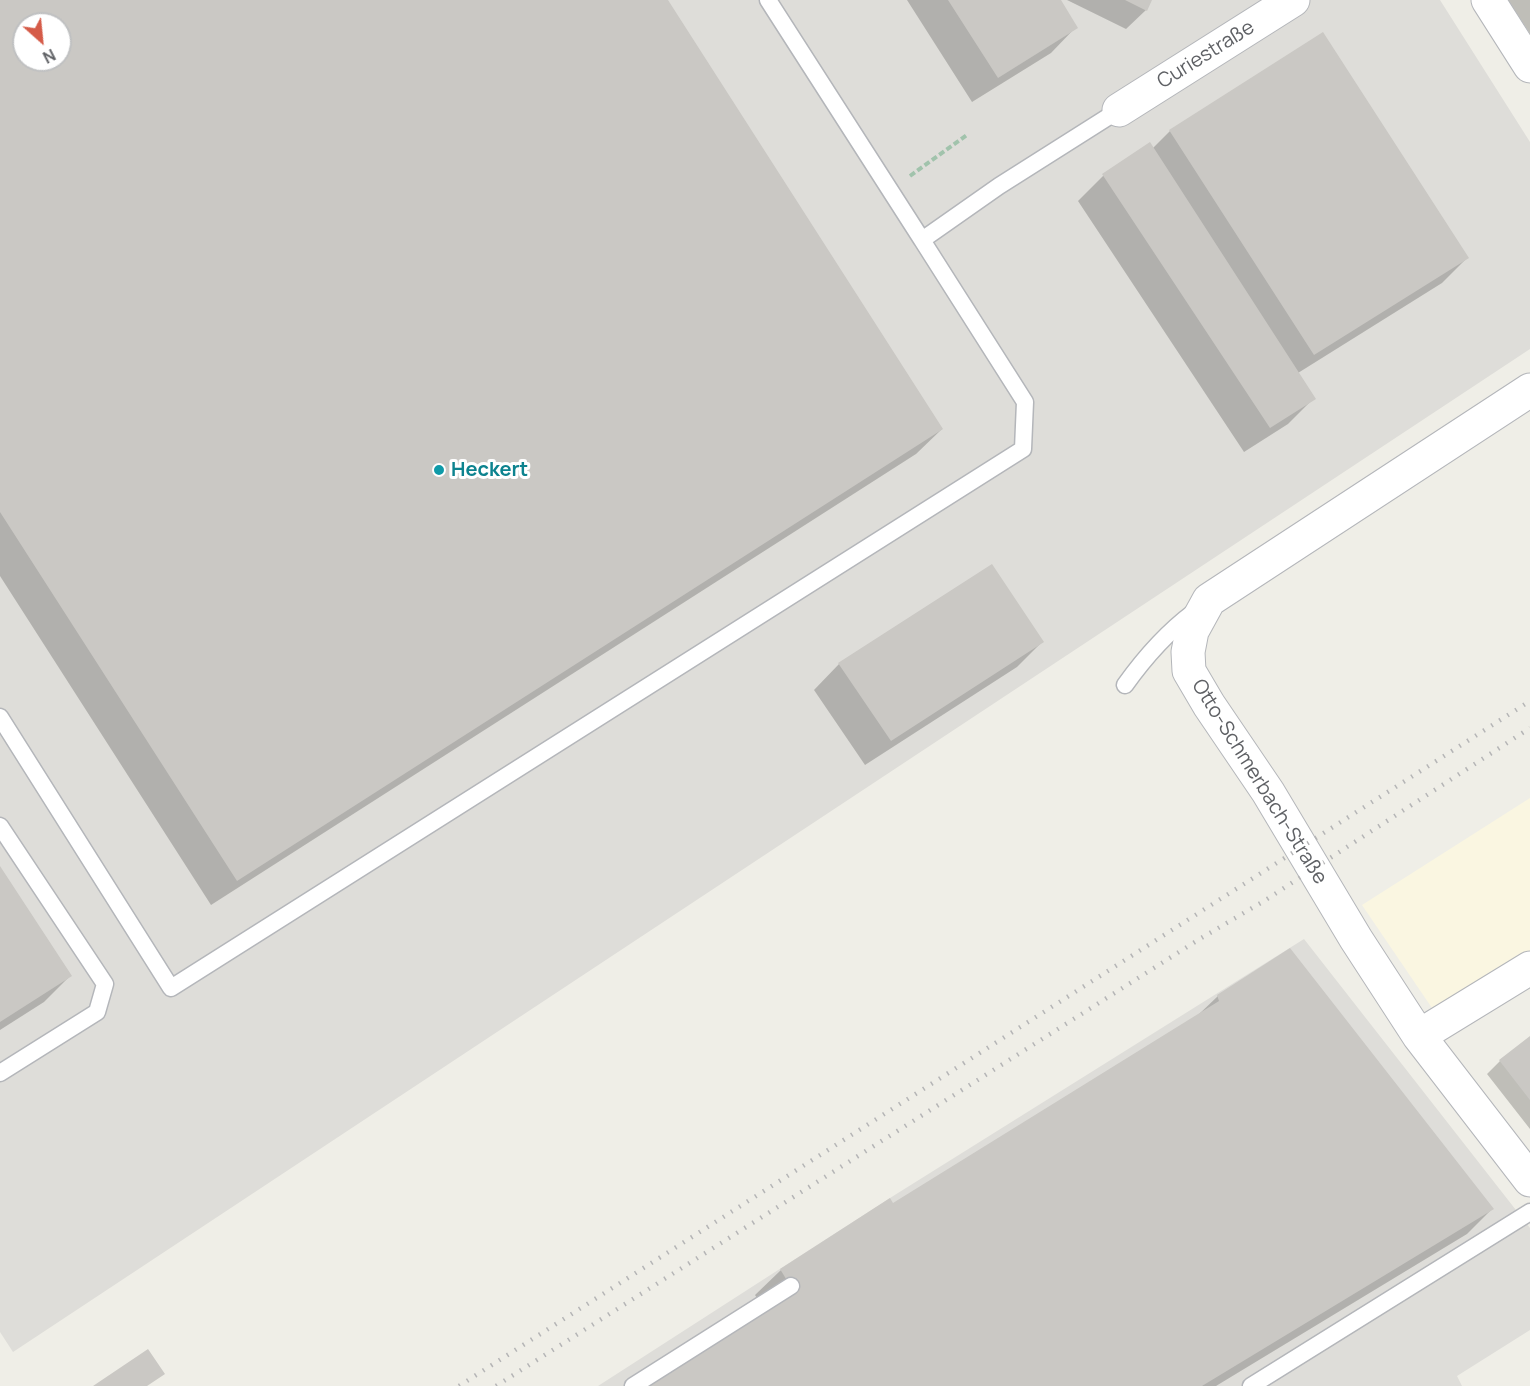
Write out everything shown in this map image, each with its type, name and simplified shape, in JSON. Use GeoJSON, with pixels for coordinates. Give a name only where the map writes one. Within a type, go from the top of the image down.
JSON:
{"type":"FeatureCollection","features":[{"type":"Feature","properties":{"kind":"street","name":"Curiestraße"},"geometry":{"type":"LineString","coordinates":[[1119,110],[1293,0]]}},
{"type":"Feature","properties":{"kind":"street"},"geometry":{"type":"LineString","coordinates":[[1488,0],[1530,66]]}},
{"type":"Feature","properties":{"kind":"street","name":"Otto-Schmerbach-Straße"},"geometry":{"type":"LineString","coordinates":[[1530,390],[1209,600],[1192,631],[1188,652],[1189,671],[1209,705],[1268,792],[1356,939],[1419,1036],[1530,1179]]}},
{"type":"Feature","properties":{"kind":"street"},"geometry":{"type":"LineString","coordinates":[[1419,1036],[1530,968]]}},
{"type":"Feature","properties":{"kind":"lane"},"geometry":{"type":"LineString","coordinates":[[0,717],[171,988],[1023,449],[1025,402],[768,0]]}},
{"type":"Feature","properties":{"kind":"lane"},"geometry":{"type":"LineString","coordinates":[[922,240],[999,186],[1119,110]]}},
{"type":"Feature","properties":{"kind":"lane"},"geometry":{"type":"LineString","coordinates":[[1125,685],[1154,648],[1177,624],[1209,600]]}},
{"type":"Feature","properties":{"kind":"lane"},"geometry":{"type":"LineString","coordinates":[[0,826],[105,984],[97,1012],[0,1073]]}},
{"type":"Feature","properties":{"kind":"lane"},"geometry":{"type":"LineString","coordinates":[[1251,1386],[1530,1212]]}},
{"type":"Feature","properties":{"kind":"lane"},"geometry":{"type":"LineString","coordinates":[[633,1386],[791,1286]]}},
{"type":"Feature","properties":{"kind":"path"},"geometry":{"type":"LineString","coordinates":[[890,191],[967,135]]}},
{"type":"Feature","properties":{"kind":"shaded area"},"geometry":{"type":"Polygon","coordinates":[[[0,0],[1440,0],[1530,142],[1530,349],[13,1352],[0,1332],[0,0]]]}},
{"type":"Feature","properties":{"kind":"shaded area"},"geometry":{"type":"Polygon","coordinates":[[[1530,798],[1530,952],[1432,1008],[1362,905],[1530,798]]]}},
{"type":"Feature","properties":{"kind":"shaded area"},"geometry":{"type":"Polygon","coordinates":[[[1304,939],[1530,1228],[1530,1330],[1457,1376],[1462,1386],[598,1386],[890,1198],[1304,939]]]}},
{"type":"Feature","properties":{"kind":"building","name":"Heckert"},"geometry":{"type":"Polygon","coordinates":[[[0,0],[668,0],[943,429],[237,881],[0,512],[0,0]]]}},
{"type":"Feature","properties":{"kind":"building"},"geometry":{"type":"Polygon","coordinates":[[[948,0],[1061,0],[1078,28],[998,78],[948,0]]]}},
{"type":"Feature","properties":{"kind":"building"},"geometry":{"type":"Polygon","coordinates":[[[1125,0],[1152,0],[1147,11],[1125,0]]]}},
{"type":"Feature","properties":{"kind":"building"},"geometry":{"type":"Polygon","coordinates":[[[1323,32],[1469,258],[1314,355],[1169,130],[1323,32]]]}},
{"type":"Feature","properties":{"kind":"building"},"geometry":{"type":"Polygon","coordinates":[[[1150,142],[1316,399],[1270,428],[1102,174],[1150,142]]]}},
{"type":"Feature","properties":{"kind":"building"},"geometry":{"type":"Polygon","coordinates":[[[992,564],[1044,642],[891,741],[838,663],[992,564]]]}},
{"type":"Feature","properties":{"kind":"building"},"geometry":{"type":"Polygon","coordinates":[[[0,866],[72,976],[0,1022],[0,866]]]}},
{"type":"Feature","properties":{"kind":"building"},"geometry":{"type":"Polygon","coordinates":[[[1290,948],[1494,1209],[1202,1386],[645,1386],[794,1292],[780,1269],[890,1198],[893,1203],[1219,1001],[1217,995],[1290,948]]]}},
{"type":"Feature","properties":{"kind":"building"},"geometry":{"type":"Polygon","coordinates":[[[1530,1036],[1530,1100],[1499,1060],[1530,1036]]]}},
{"type":"Feature","properties":{"kind":"building"},"geometry":{"type":"Polygon","coordinates":[[[148,1349],[165,1374],[147,1386],[93,1386],[148,1349]]]}},
{"type":"Feature","properties":{"kind":"railway"},"geometry":{"type":"LineString","coordinates":[[459,1386],[1530,701]]}},
{"type":"Feature","properties":{"kind":"railway"},"geometry":{"type":"LineString","coordinates":[[496,1386],[1198,940],[1264,901],[1530,728]]}},
{"type":"Feature","properties":{"kind":"place","name":"Heckert"},"geometry":{"type":"Point","coordinates":[439,470]}}]}
